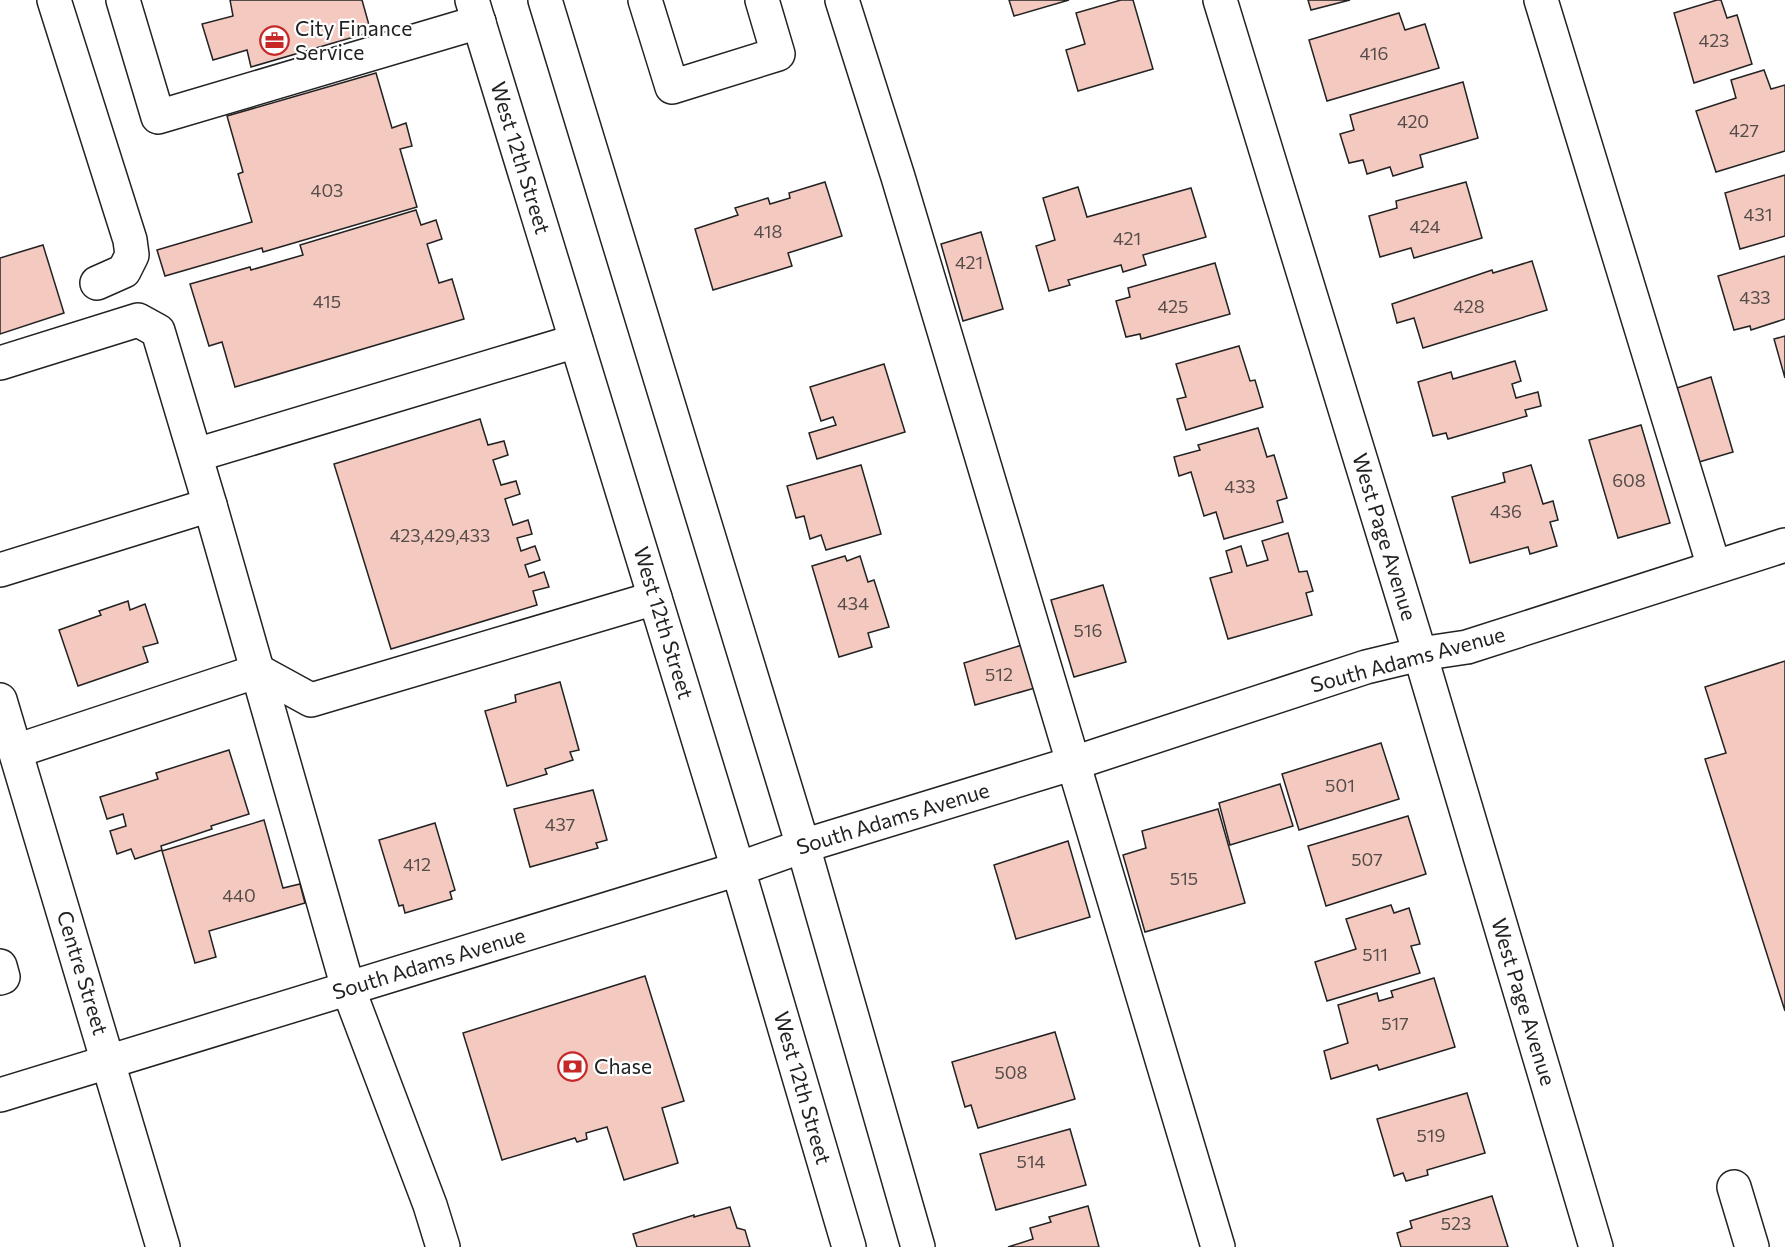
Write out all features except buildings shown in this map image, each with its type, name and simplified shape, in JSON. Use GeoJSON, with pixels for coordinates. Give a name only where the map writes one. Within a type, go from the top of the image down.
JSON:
{"type":"FeatureCollection","features":[{"type":"Feature","properties":{"kind":"street"},"geometry":{"type":"LineString","coordinates":[[54,0],[130,240],[132,255],[124,271],[97,283]]}},
{"type":"Feature","properties":{"kind":"street"},"geometry":{"type":"LineString","coordinates":[[123,0],[158,117],[475,11]]}},
{"type":"Feature","properties":{"kind":"street"},"geometry":{"type":"LineString","coordinates":[[545,0],[803,846],[918,1247]]}},
{"type":"Feature","properties":{"kind":"street"},"geometry":{"type":"LineString","coordinates":[[645,0],[672,87],[778,54],[762,0]]}},
{"type":"Feature","properties":{"kind":"street"},"geometry":{"type":"LineString","coordinates":[[842,0],[898,177],[1218,1247]]}},
{"type":"Feature","properties":{"kind":"street","name":"West Page Avenue"},"geometry":{"type":"LineString","coordinates":[[1220,0],[1420,654],[1596,1247]]}},
{"type":"Feature","properties":{"kind":"street"},"geometry":{"type":"LineString","coordinates":[[1541,0],[1714,567]]}},
{"type":"Feature","properties":{"kind":"street","name":"West 12th Street"},"geometry":{"type":"LineString","coordinates":[[475,11],[738,869],[849,1247]]}},
{"type":"Feature","properties":{"kind":"street"},"geometry":{"type":"LineString","coordinates":[[0,363],[138,320],[158,331],[196,455],[348,988],[430,1205],[443,1247]]}},
{"type":"Feature","properties":{"kind":"street"},"geometry":{"type":"LineString","coordinates":[[196,455],[576,341]]}},
{"type":"Feature","properties":{"kind":"street"},"geometry":{"type":"LineString","coordinates":[[0,570],[210,505]]}},
{"type":"Feature","properties":{"kind":"street","name":"South Adams Avenue"},"geometry":{"type":"LineString","coordinates":[[0,1095],[738,869],[803,846],[1074,763],[1366,667],[1420,654],[1467,647],[1785,545]]}},
{"type":"Feature","properties":{"kind":"street"},"geometry":{"type":"LineString","coordinates":[[16,751],[258,671],[311,700],[655,598]]}},
{"type":"Feature","properties":{"kind":"street","name":"Centre Street"},"geometry":{"type":"LineString","coordinates":[[0,700],[163,1247]]}},
{"type":"Feature","properties":{"kind":"street"},"geometry":{"type":"LineString","coordinates":[[0,966],[3,977],[0,978]]}},
{"type":"Feature","properties":{"kind":"street"},"geometry":{"type":"LineString","coordinates":[[1734,1186],[1752,1247]]}},
{"type":"Feature","properties":{"kind":"place","name":"City Finance Service"},"geometry":{"type":"Point","coordinates":[274,41]}},
{"type":"Feature","properties":{"kind":"place","name":"Chase"},"geometry":{"type":"Point","coordinates":[573,1067]}}]}
